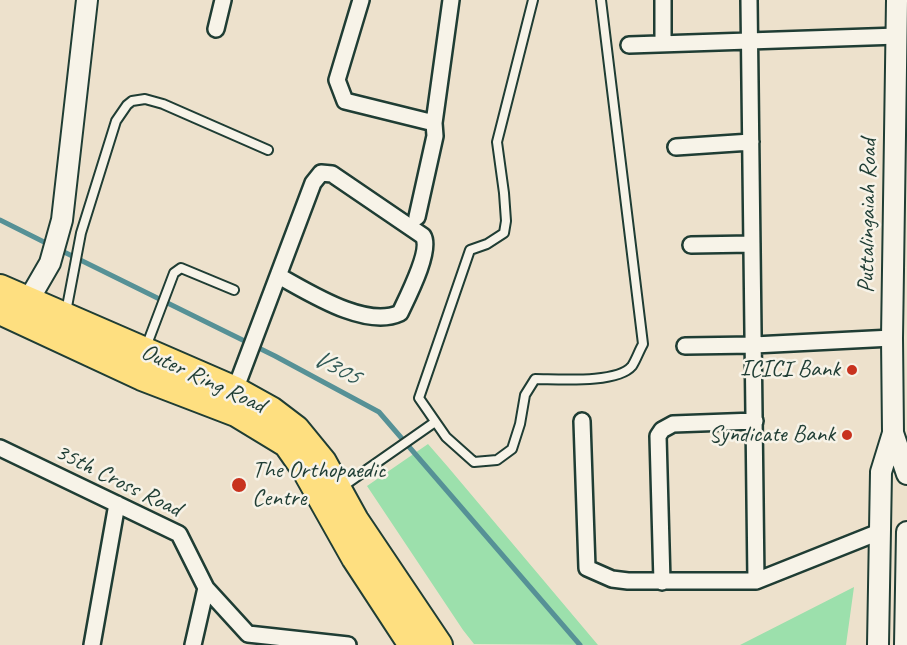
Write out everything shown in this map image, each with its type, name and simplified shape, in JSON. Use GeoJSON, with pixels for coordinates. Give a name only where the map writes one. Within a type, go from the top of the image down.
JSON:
{"type":"FeatureCollection","features":[{"type":"Feature","properties":{"kind":"highway","name":"Outer Ring Road"},"geometry":{"type":"LineString","coordinates":[[0,288],[235,390],[271,410],[296,429],[323,462],[339,490],[347,525],[411,645]]}},
{"type":"Feature","properties":{"kind":"highway","name":"Outer Ring Road"},"geometry":{"type":"LineString","coordinates":[[0,311],[142,377],[236,413],[287,444],[439,645]]}},
{"type":"Feature","properties":{"kind":"highway"},"geometry":{"type":"LineString","coordinates":[[394,645],[345,559],[347,525],[387,543],[458,645]]}},
{"type":"Feature","properties":{"kind":"main road"},"geometry":{"type":"LineString","coordinates":[[28,301],[50,263],[62,220],[87,0]]}},
{"type":"Feature","properties":{"kind":"main road","name":"Puttalingaiah Road"},"geometry":{"type":"LineString","coordinates":[[878,645],[881,472],[893,433],[892,338],[902,83],[897,0]]}},
{"type":"Feature","properties":{"kind":"main road","name":"Puttalingaiah Road"},"geometry":{"type":"LineString","coordinates":[[893,433],[907,474]]}},
{"type":"Feature","properties":{"kind":"main road"},"geometry":{"type":"LineString","coordinates":[[905,645],[907,532]]}},
{"type":"Feature","properties":{"kind":"street"},"geometry":{"type":"LineString","coordinates":[[216,29],[223,0]]}},
{"type":"Feature","properties":{"kind":"street"},"geometry":{"type":"LineString","coordinates":[[361,0],[337,80],[345,101],[435,123]]}},
{"type":"Feature","properties":{"kind":"street"},"geometry":{"type":"LineString","coordinates":[[417,216],[435,135],[452,0]]}},
{"type":"Feature","properties":{"kind":"street"},"geometry":{"type":"LineString","coordinates":[[663,0],[663,44]]}},
{"type":"Feature","properties":{"kind":"street"},"geometry":{"type":"LineString","coordinates":[[748,0],[756,581]]}},
{"type":"Feature","properties":{"kind":"street"},"geometry":{"type":"LineString","coordinates":[[629,45],[898,36]]}},
{"type":"Feature","properties":{"kind":"street"},"geometry":{"type":"LineString","coordinates":[[676,147],[751,142]]}},
{"type":"Feature","properties":{"kind":"street"},"geometry":{"type":"LineString","coordinates":[[235,390],[313,183],[321,173],[332,174],[423,236],[426,241],[425,253],[400,313],[390,318],[370,317],[341,308],[279,276]]}},
{"type":"Feature","properties":{"kind":"street"},"geometry":{"type":"LineString","coordinates":[[691,244],[752,244]]}},
{"type":"Feature","properties":{"kind":"street"},"geometry":{"type":"LineString","coordinates":[[685,346],[892,338]]}},
{"type":"Feature","properties":{"kind":"street"},"geometry":{"type":"LineString","coordinates":[[582,421],[587,568],[612,579],[662,582],[756,581],[879,532]]}},
{"type":"Feature","properties":{"kind":"street"},"geometry":{"type":"LineString","coordinates":[[662,582],[658,436],[662,430],[673,424],[755,421]]}},
{"type":"Feature","properties":{"kind":"street","name":"35th Cross Road"},"geometry":{"type":"LineString","coordinates":[[0,448],[179,534],[206,588],[242,628]]}},
{"type":"Feature","properties":{"kind":"street"},"geometry":{"type":"LineString","coordinates":[[92,645],[117,504]]}},
{"type":"Feature","properties":{"kind":"street"},"geometry":{"type":"LineString","coordinates":[[193,645],[206,588]]}},
{"type":"Feature","properties":{"kind":"street"},"geometry":{"type":"LineString","coordinates":[[242,628],[248,634],[304,642],[348,645]]}},
{"type":"Feature","properties":{"kind":"street"},"geometry":{"type":"LineString","coordinates":[[239,645],[242,628]]}},
{"type":"Feature","properties":{"kind":"lane"},"geometry":{"type":"LineString","coordinates":[[533,0],[497,142],[505,202],[504,233],[487,244],[470,250],[419,398],[446,437],[474,462],[497,460],[512,449],[520,424],[525,395],[535,380],[618,375],[631,367],[643,344],[602,0]]}},
{"type":"Feature","properties":{"kind":"lane"},"geometry":{"type":"LineString","coordinates":[[65,317],[81,233],[116,121],[132,100],[145,99],[163,104],[268,150]]}},
{"type":"Feature","properties":{"kind":"lane"},"geometry":{"type":"LineString","coordinates":[[145,351],[174,273],[181,268],[234,290]]}},
{"type":"Feature","properties":{"kind":"lane"},"geometry":{"type":"LineString","coordinates":[[339,490],[435,422]]}},
{"type":"Feature","properties":{"kind":"green space"},"geometry":{"type":"Polygon","coordinates":[[[428,444],[598,645],[474,644],[367,486],[428,444]]]}},
{"type":"Feature","properties":{"kind":"green space"},"geometry":{"type":"Polygon","coordinates":[[[854,587],[846,645],[740,645],[854,587]]]}},
{"type":"Feature","properties":{"kind":"waterway","name":"V305"},"geometry":{"type":"LineString","coordinates":[[0,220],[50,245]]}},
{"type":"Feature","properties":{"kind":"waterway","name":"V305"},"geometry":{"type":"LineString","coordinates":[[58,249],[275,356],[379,412],[580,645]]}},
{"type":"Feature","properties":{"kind":"place","name":"ICICI Bank"},"geometry":{"type":"Point","coordinates":[852,370]}},
{"type":"Feature","properties":{"kind":"place","name":"Syndicate Bank"},"geometry":{"type":"Point","coordinates":[847,435]}},
{"type":"Feature","properties":{"kind":"place","name":"The Orthopaedic Centre"},"geometry":{"type":"Point","coordinates":[239,485]}}]}
